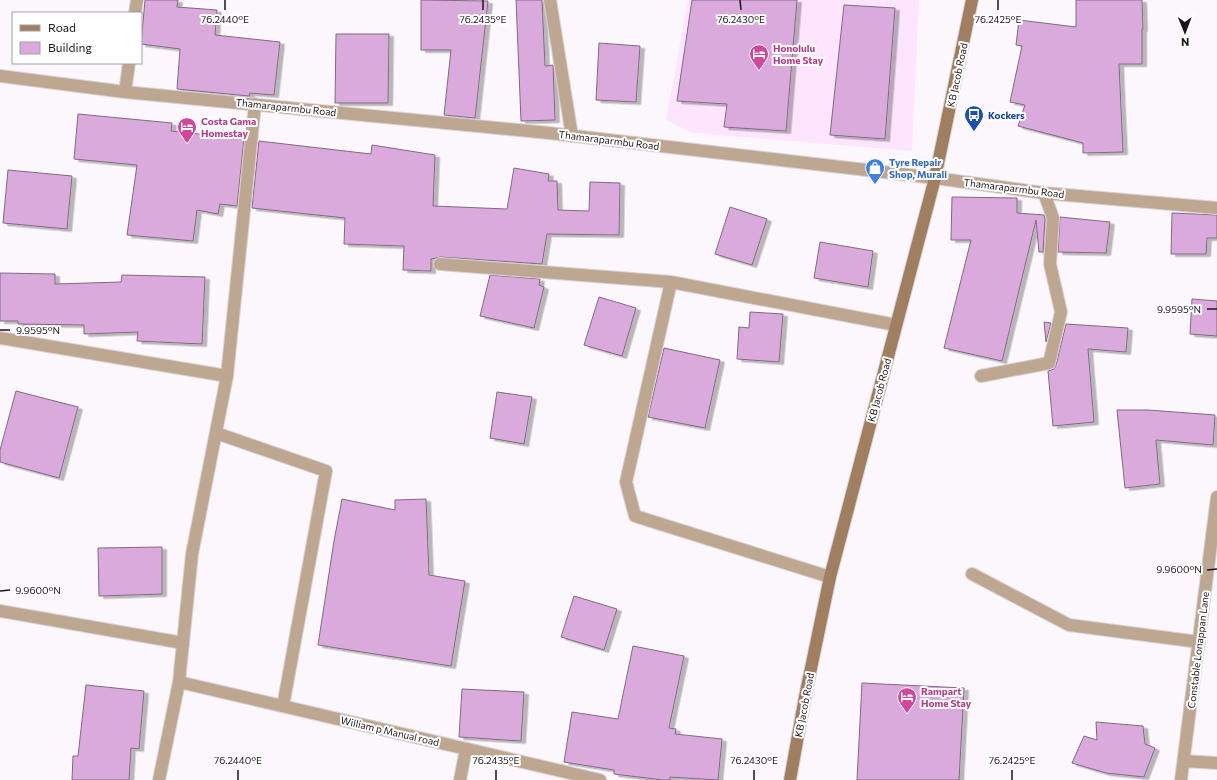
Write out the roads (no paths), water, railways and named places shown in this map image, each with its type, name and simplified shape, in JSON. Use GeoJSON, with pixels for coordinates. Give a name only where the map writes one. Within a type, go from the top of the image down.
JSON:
{"type":"FeatureCollection","features":[{"type":"Feature","properties":{"kind":"main road","name":"KB Jacob Road"},"geometry":{"type":"LineString","coordinates":[[790,780],[805,697],[830,577],[935,178],[972,0]]}},
{"type":"Feature","properties":{"kind":"street"},"geometry":{"type":"LineString","coordinates":[[136,12],[137,0]]}},
{"type":"Feature","properties":{"kind":"street"},"geometry":{"type":"LineString","coordinates":[[550,0],[572,136]]}},
{"type":"Feature","properties":{"kind":"street"},"geometry":{"type":"LineString","coordinates":[[125,92],[129,64]]}},
{"type":"Feature","properties":{"kind":"street","name":"Thamaraparmbu Road"},"geometry":{"type":"LineString","coordinates":[[0,76],[125,92],[572,136],[935,178],[1044,193],[1217,208]]}},
{"type":"Feature","properties":{"kind":"street"},"geometry":{"type":"LineString","coordinates":[[159,780],[179,682],[192,554],[227,376],[255,104]]}},
{"type":"Feature","properties":{"kind":"street"},"geometry":{"type":"LineString","coordinates":[[981,376],[1049,363],[1061,312],[1050,264],[1053,218],[1044,193]]}},
{"type":"Feature","properties":{"kind":"street"},"geometry":{"type":"LineString","coordinates":[[440,264],[670,282],[896,325]]}},
{"type":"Feature","properties":{"kind":"street"},"geometry":{"type":"LineString","coordinates":[[670,282],[626,482],[635,516],[830,577]]}},
{"type":"Feature","properties":{"kind":"street"},"geometry":{"type":"LineString","coordinates":[[0,338],[227,376]]}},
{"type":"Feature","properties":{"kind":"street"},"geometry":{"type":"LineString","coordinates":[[216,433],[326,472],[283,706]]}},
{"type":"Feature","properties":{"kind":"street","name":"Constable Lonappan Lane"},"geometry":{"type":"LineString","coordinates":[[1181,780],[1217,497]]}},
{"type":"Feature","properties":{"kind":"street"},"geometry":{"type":"LineString","coordinates":[[972,574],[1070,625],[1199,642]]}},
{"type":"Feature","properties":{"kind":"street"},"geometry":{"type":"LineString","coordinates":[[0,611],[183,642]]}},
{"type":"Feature","properties":{"kind":"street","name":"William p Manual road"},"geometry":{"type":"LineString","coordinates":[[179,682],[600,780]]}},
{"type":"Feature","properties":{"kind":"street"},"geometry":{"type":"LineString","coordinates":[[460,780],[466,749]]}},
{"type":"Feature","properties":{"kind":"street"},"geometry":{"type":"LineString","coordinates":[[1184,761],[1217,762]]}},
{"type":"Feature","properties":{"kind":"place","name":"Honolulu Home Stay"},"geometry":{"type":"Point","coordinates":[759,71]}},
{"type":"Feature","properties":{"kind":"place","name":"Kockers"},"geometry":{"type":"Point","coordinates":[974,132]}},
{"type":"Feature","properties":{"kind":"place","name":"Costa Gama Homestay"},"geometry":{"type":"Point","coordinates":[187,144]}},
{"type":"Feature","properties":{"kind":"place","name":"Tyre Repair Shop, Murali"},"geometry":{"type":"Point","coordinates":[875,185]}},
{"type":"Feature","properties":{"kind":"place","name":"Rampart Home Stay"},"geometry":{"type":"Point","coordinates":[907,714]}}]}
